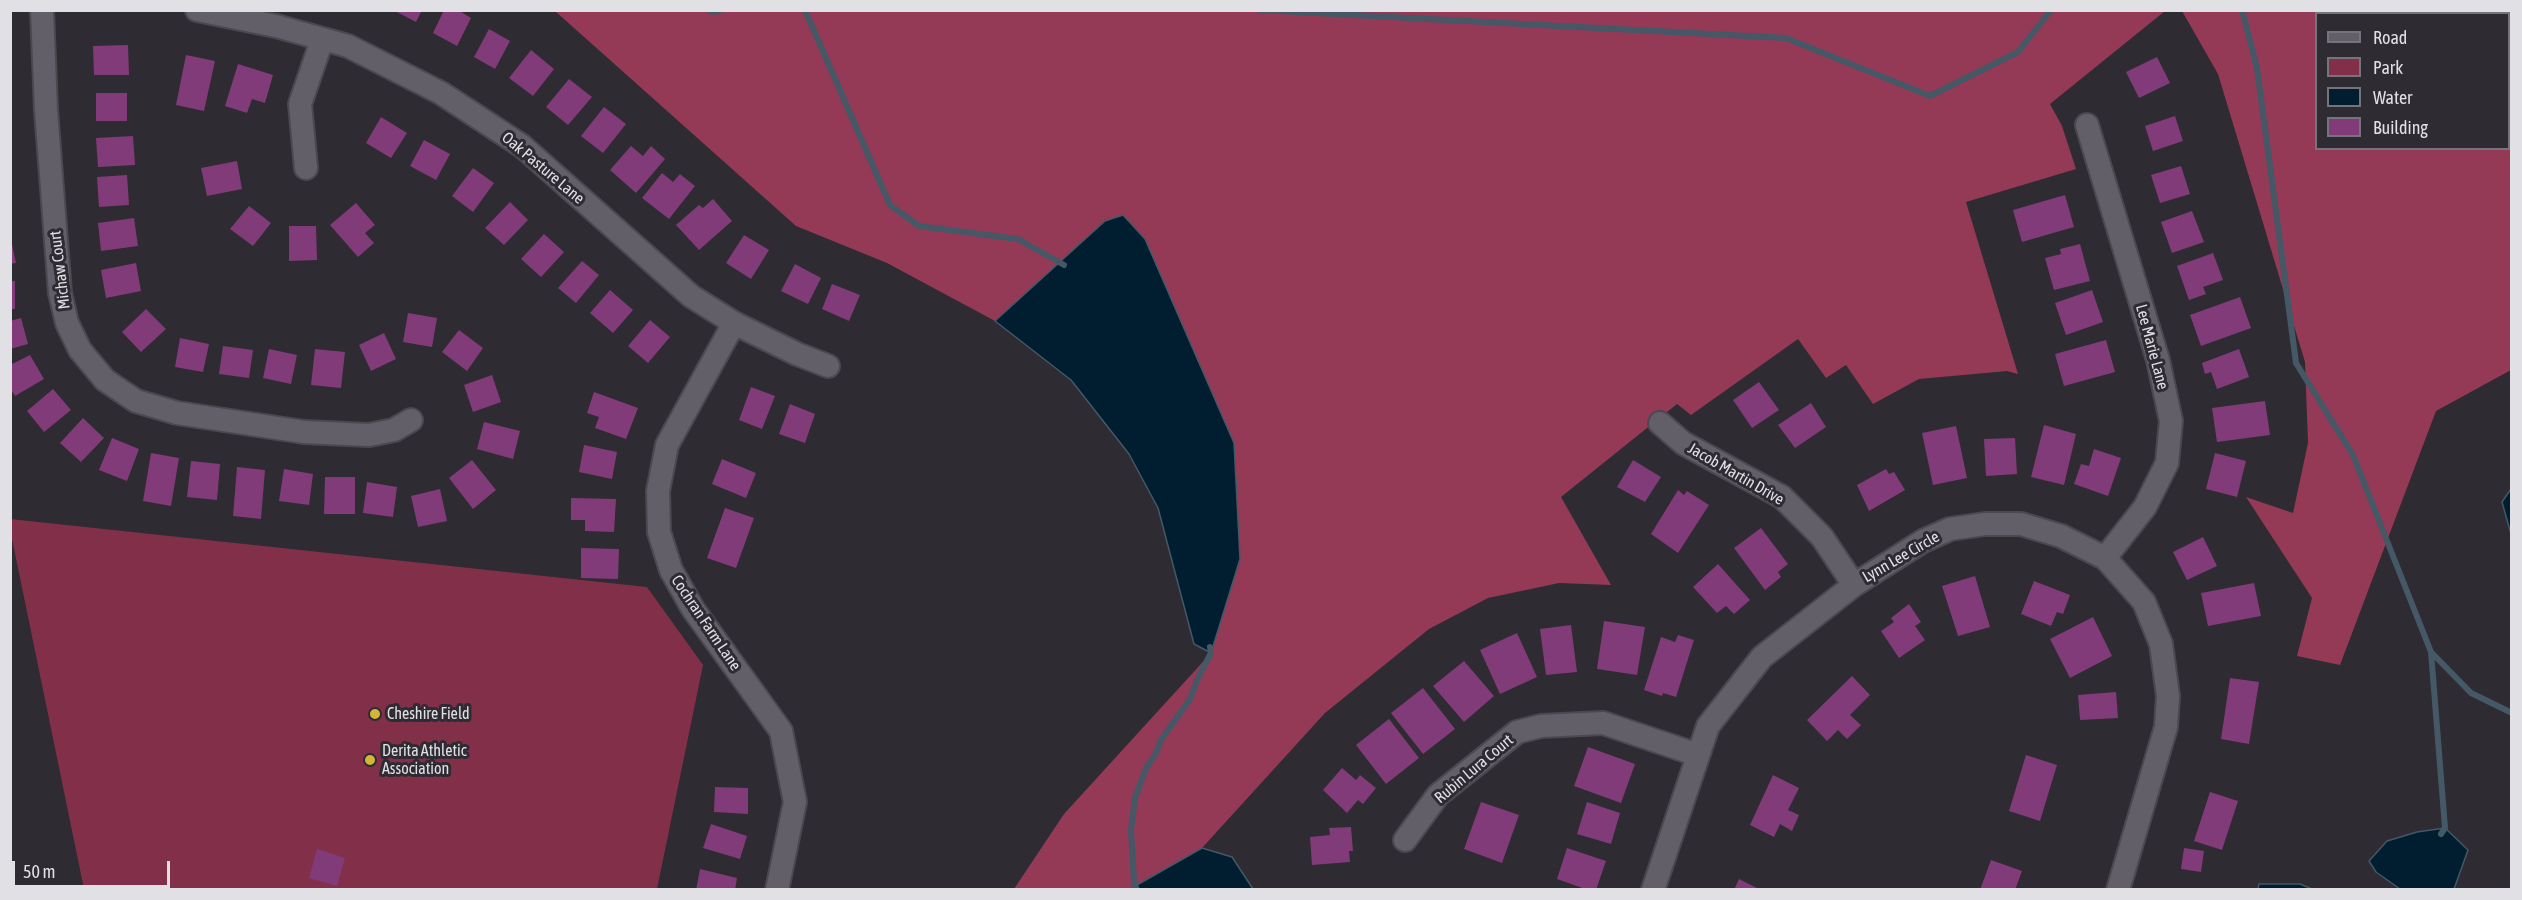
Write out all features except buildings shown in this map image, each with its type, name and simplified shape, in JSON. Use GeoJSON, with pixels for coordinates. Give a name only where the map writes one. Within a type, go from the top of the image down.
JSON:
{"type":"FeatureCollection","features":[{"type":"Feature","properties":{"kind":"street","name":"Michaw Court"},"geometry":{"type":"LineString","coordinates":[[42,10],[46,110],[60,292],[67,323],[80,350],[105,380],[136,401],[177,413],[304,432],[369,435],[394,430],[411,420]]}},
{"type":"Feature","properties":{"kind":"street","name":"Oak Pasture Lane"},"geometry":{"type":"LineString","coordinates":[[196,10],[276,26],[348,46],[441,93],[522,146],[691,296],[734,323],[797,354],[828,366]]}},
{"type":"Feature","properties":{"kind":"street"},"geometry":{"type":"LineString","coordinates":[[306,168],[300,104],[322,40]]}},
{"type":"Feature","properties":{"kind":"street","name":"Lee Marie Lane"},"geometry":{"type":"LineString","coordinates":[[2087,125],[2158,360],[2171,421],[2167,463],[2145,507],[2105,558]]}},
{"type":"Feature","properties":{"kind":"street","name":"Cochran Farm Lane"},"geometry":{"type":"LineString","coordinates":[[734,323],[667,445],[658,491],[658,532],[671,570],[693,609],[781,731],[795,802],[777,890]]}},
{"type":"Feature","properties":{"kind":"street","name":"Jacob Martin Drive"},"geometry":{"type":"LineString","coordinates":[[1660,423],[1683,443],[1782,497],[1822,537],[1854,585]]}},
{"type":"Feature","properties":{"kind":"street","name":"Lynn Lee Circle"},"geometry":{"type":"LineString","coordinates":[[1653,890],[1708,726],[1762,657],[1854,585],[1923,541],[1950,529],[1985,524],[2021,524],[2061,536],[2105,558],[2144,602],[2161,644],[2168,696],[2166,727],[2118,890]]}},
{"type":"Feature","properties":{"kind":"street","name":"Rubin Lura Court"},"geometry":{"type":"LineString","coordinates":[[1405,840],[1438,795],[1517,732],[1568,723],[1603,723],[1698,755]]}},
{"type":"Feature","properties":{"kind":"green space","name":"Derita Athletic Association"},"geometry":{"type":"Polygon","coordinates":[[[10,519],[647,587],[703,665],[657,889],[84,889],[11,534],[10,519]]]}},
{"type":"Feature","properties":{"kind":"shaded area"},"geometry":{"type":"Polygon","coordinates":[[[555,11],[2165,11],[2050,104],[2062,126],[2076,169],[1966,202],[2018,374],[2007,371],[1919,379],[1873,404],[1846,365],[1826,378],[1798,339],[1691,415],[1677,404],[1561,497],[1611,585],[1559,583],[1488,598],[1429,629],[1325,713],[1202,848],[1130,890],[1014,889],[1064,814],[1211,653],[1240,559],[1105,221],[995,321],[887,263],[796,226],[555,11]]]}},
{"type":"Feature","properties":{"kind":"shaded area"},"geometry":{"type":"Polygon","coordinates":[[[2182,11],[2511,11],[2511,370],[2436,411],[2340,665],[2297,656],[2312,598],[2246,497],[2293,513],[2308,443],[2305,362],[2218,74],[2182,11]]]}},
{"type":"Feature","properties":{"kind":"water"},"geometry":{"type":"Polygon","coordinates":[[[1123,215],[1145,239],[1234,443],[1240,559],[1211,653],[1194,644],[1158,508],[1129,454],[1071,380],[995,321],[1105,221],[1123,215]]]}},
{"type":"Feature","properties":{"kind":"water"},"geometry":{"type":"Polygon","coordinates":[[[2511,489],[2511,534],[2502,502],[2511,489]]]}},
{"type":"Feature","properties":{"kind":"water"},"geometry":{"type":"Polygon","coordinates":[[[2445,828],[2468,850],[2454,889],[2400,889],[2376,872],[2369,861],[2387,841],[2417,832],[2445,828]]]}},
{"type":"Feature","properties":{"kind":"water"},"geometry":{"type":"Polygon","coordinates":[[[1202,848],[1232,857],[1253,889],[1130,889],[1202,848]]]}},
{"type":"Feature","properties":{"kind":"water"},"geometry":{"type":"Polygon","coordinates":[[[2259,884],[2300,884],[2312,889],[2258,889],[2259,884]]]}},
{"type":"Feature","properties":{"kind":"waterway"},"geometry":{"type":"LineString","coordinates":[[709,10],[713,12],[721,10]]}},
{"type":"Feature","properties":{"kind":"waterway"},"geometry":{"type":"LineString","coordinates":[[805,10],[890,205],[919,226],[1018,239],[1064,265]]}},
{"type":"Feature","properties":{"kind":"waterway"},"geometry":{"type":"LineString","coordinates":[[1260,10],[1786,38],[1930,96],[2018,52],[2051,10]]}},
{"type":"Feature","properties":{"kind":"waterway"},"geometry":{"type":"LineString","coordinates":[[2242,10],[2257,68],[2296,363],[2353,455],[2431,652],[2445,828],[2441,834]]}},
{"type":"Feature","properties":{"kind":"waterway"},"geometry":{"type":"LineString","coordinates":[[1137,890],[1134,882],[1131,830],[1135,798],[1146,768],[1161,740],[1190,699],[1211,653],[1210,647]]}},
{"type":"Feature","properties":{"kind":"waterway"},"geometry":{"type":"LineString","coordinates":[[2431,652],[2471,693],[2512,713]]}},
{"type":"Feature","properties":{"kind":"place","name":"Cheshire Field"},"geometry":{"type":"Point","coordinates":[375,714]}},
{"type":"Feature","properties":{"kind":"place","name":"Derita Athletic Association"},"geometry":{"type":"Point","coordinates":[370,760]}}]}
